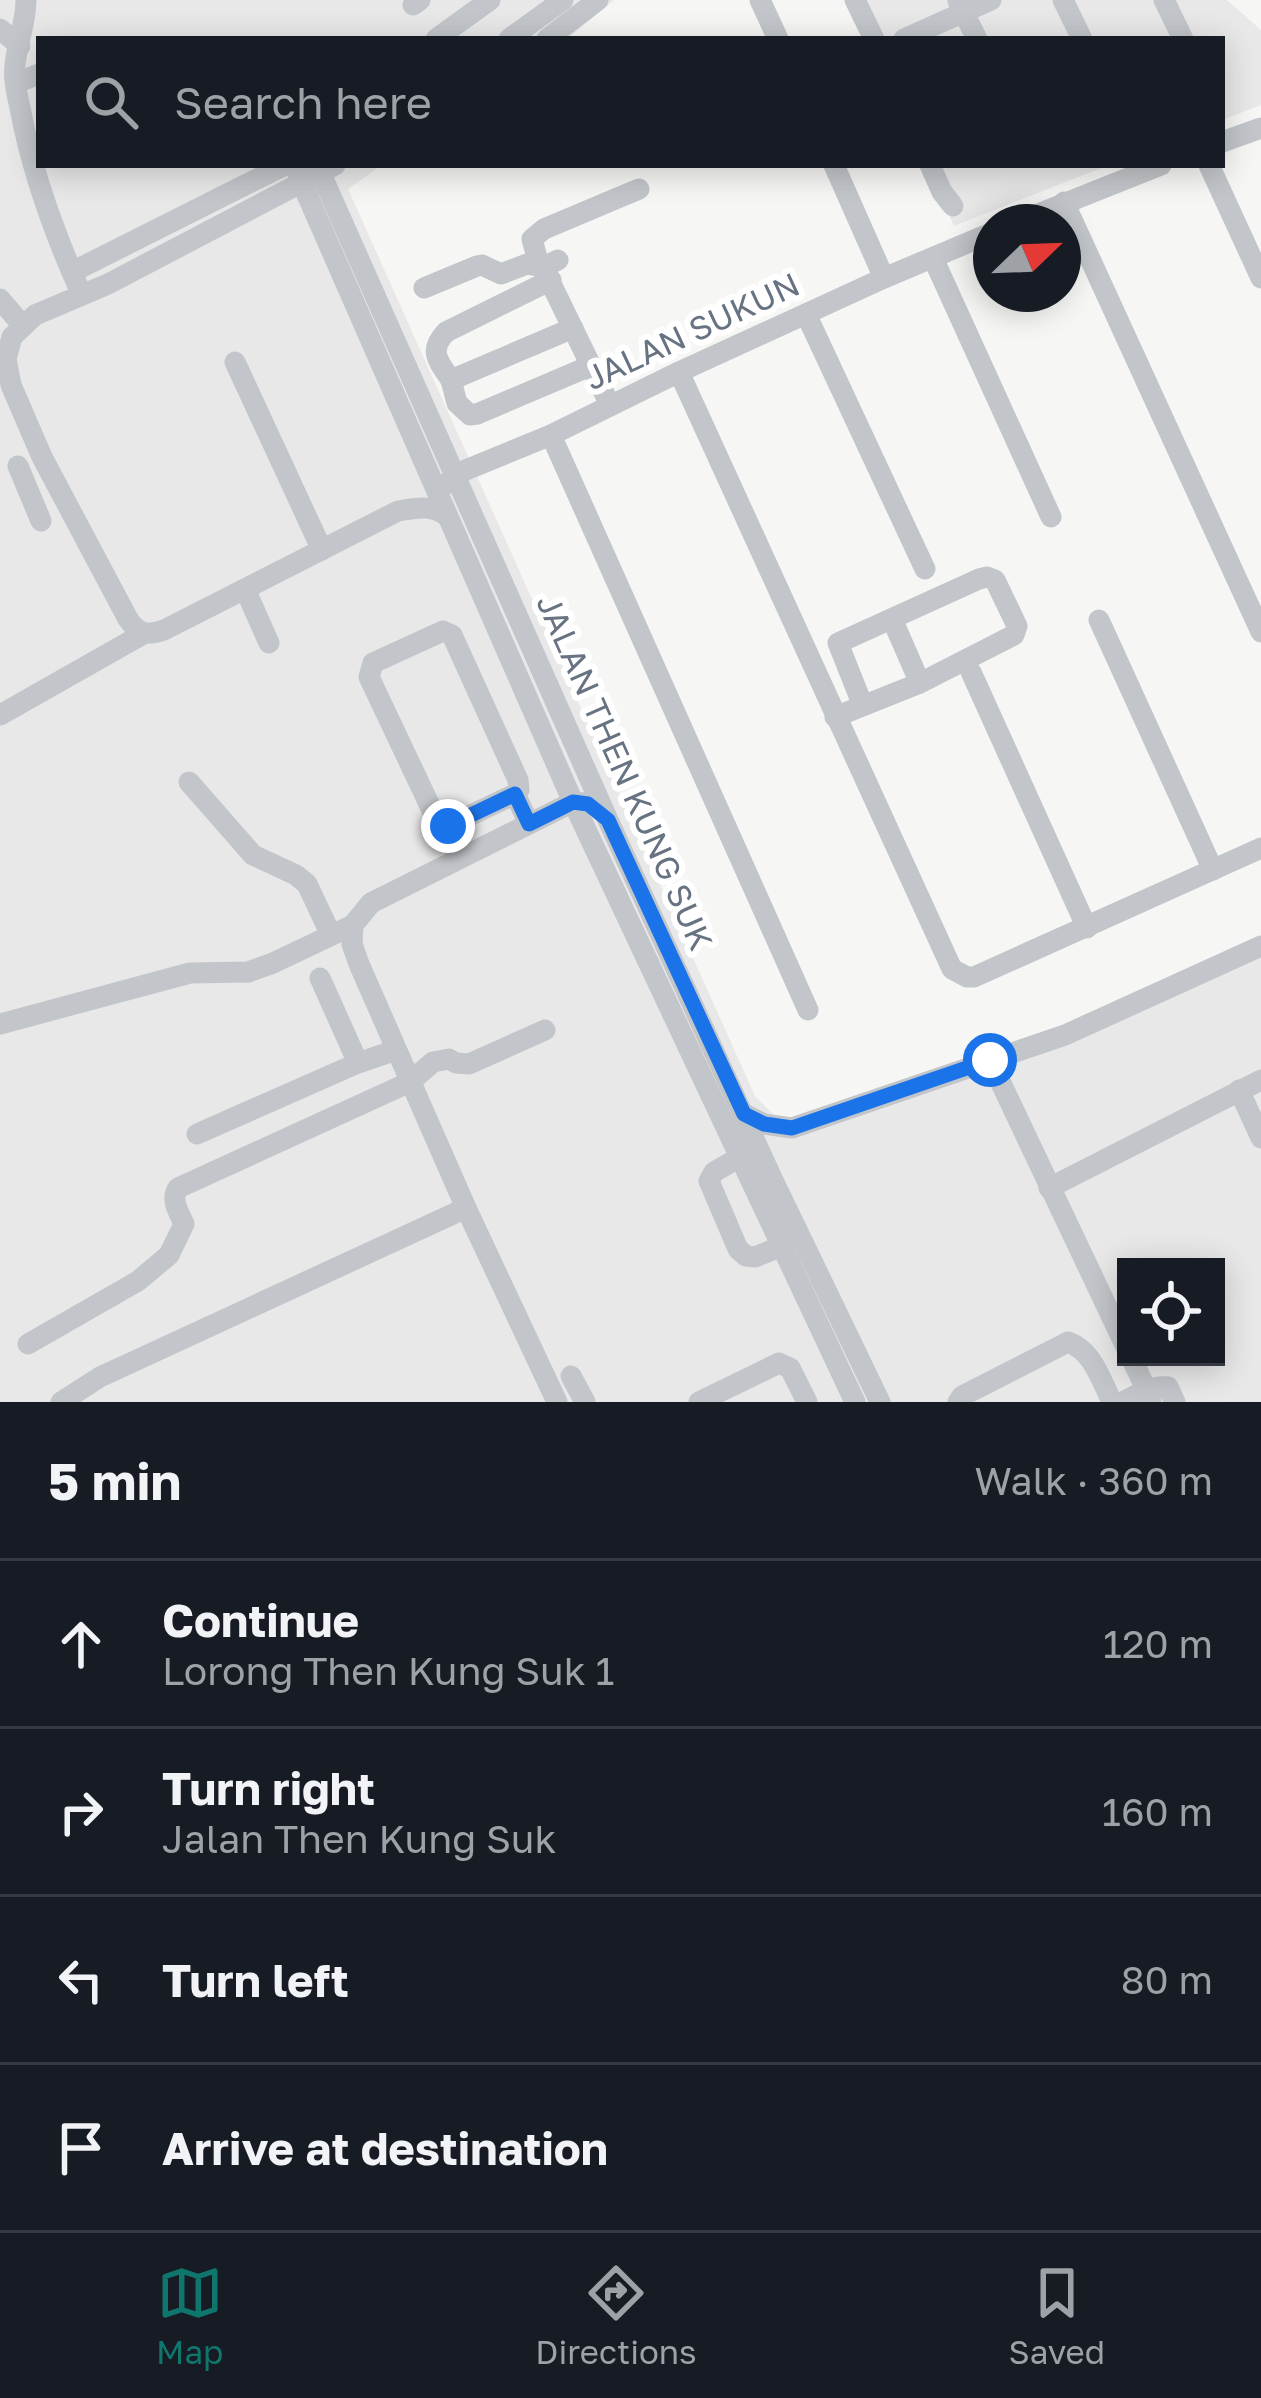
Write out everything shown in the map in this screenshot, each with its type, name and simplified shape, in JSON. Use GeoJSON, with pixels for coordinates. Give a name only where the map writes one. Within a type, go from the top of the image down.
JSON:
{"type":"FeatureCollection","features":[{"type":"Feature","properties":{"kind":"street"},"geometry":{"type":"LineString","coordinates":[[26,0],[15,64],[26,138],[57,239],[81,293]]}},
{"type":"Feature","properties":{"kind":"street"},"geometry":{"type":"LineString","coordinates":[[440,36],[490,0]]}},
{"type":"Feature","properties":{"kind":"street"},"geometry":{"type":"LineString","coordinates":[[513,36],[562,0]]}},
{"type":"Feature","properties":{"kind":"street"},"geometry":{"type":"LineString","coordinates":[[551,36],[598,0]]}},
{"type":"Feature","properties":{"kind":"street"},"geometry":{"type":"LineString","coordinates":[[760,0],[777,36]]}},
{"type":"Feature","properties":{"kind":"street"},"geometry":{"type":"LineString","coordinates":[[855,0],[873,36]]}},
{"type":"Feature","properties":{"kind":"street"},"geometry":{"type":"LineString","coordinates":[[909,36],[961,6],[991,0]]}},
{"type":"Feature","properties":{"kind":"street"},"geometry":{"type":"LineString","coordinates":[[1063,0],[1081,36]]}},
{"type":"Feature","properties":{"kind":"street"},"geometry":{"type":"LineString","coordinates":[[1164,0],[1182,36]]}},
{"type":"Feature","properties":{"kind":"street"},"geometry":{"type":"LineString","coordinates":[[961,6],[976,36]]}},
{"type":"Feature","properties":{"kind":"street"},"geometry":{"type":"LineString","coordinates":[[0,29],[20,46]]}},
{"type":"Feature","properties":{"kind":"street"},"geometry":{"type":"LineString","coordinates":[[16,83],[36,75]]}},
{"type":"Feature","properties":{"kind":"street"},"geometry":{"type":"LineString","coordinates":[[1225,141],[1261,128]]}},
{"type":"Feature","properties":{"kind":"street"},"geometry":{"type":"LineString","coordinates":[[835,168],[884,278]]}},
{"type":"Feature","properties":{"kind":"street"},"geometry":{"type":"LineString","coordinates":[[931,168],[953,206]]}},
{"type":"Feature","properties":{"kind":"street"},"geometry":{"type":"LineString","coordinates":[[1059,204],[1153,168]]}},
{"type":"Feature","properties":{"kind":"street"},"geometry":{"type":"LineString","coordinates":[[1210,168],[1261,278]]}},
{"type":"Feature","properties":{"kind":"street"},"geometry":{"type":"LineString","coordinates":[[71,272],[309,169]]}},
{"type":"Feature","properties":{"kind":"street"},"geometry":{"type":"LineString","coordinates":[[143,634],[128,619],[42,457],[11,385],[6,359],[12,337],[35,315],[108,284],[309,169]]}},
{"type":"Feature","properties":{"kind":"street","name":"JALAN THEN KUNG SUK"},"geometry":{"type":"LineString","coordinates":[[309,169],[416,443],[573,802],[855,1402]]}},
{"type":"Feature","properties":{"kind":"street","name":"JALAN THEN KUNG SUK"},"geometry":{"type":"LineString","coordinates":[[309,169],[456,474],[608,820],[880,1402]]}},
{"type":"Feature","properties":{"kind":"street"},"geometry":{"type":"LineString","coordinates":[[610,405],[532,239],[544,229],[639,189]]}},
{"type":"Feature","properties":{"kind":"street"},"geometry":{"type":"LineString","coordinates":[[1064,202],[1261,632]]}},
{"type":"Feature","properties":{"kind":"street","name":"JALAN SUKUN"},"geometry":{"type":"LineString","coordinates":[[456,474],[973,241]]}},
{"type":"Feature","properties":{"kind":"street"},"geometry":{"type":"LineString","coordinates":[[933,258],[1051,517]]}},
{"type":"Feature","properties":{"kind":"street"},"geometry":{"type":"LineString","coordinates":[[424,288],[477,266],[501,274],[527,264],[548,268]]}},
{"type":"Feature","properties":{"kind":"street"},"geometry":{"type":"LineString","coordinates":[[548,268],[436,343],[457,403],[470,415],[477,414],[590,366]]}},
{"type":"Feature","properties":{"kind":"street"},"geometry":{"type":"LineString","coordinates":[[0,299],[23,326]]}},
{"type":"Feature","properties":{"kind":"street"},"geometry":{"type":"LineString","coordinates":[[806,314],[925,569]]}},
{"type":"Feature","properties":{"kind":"street"},"geometry":{"type":"LineString","coordinates":[[451,380],[573,328]]}},
{"type":"Feature","properties":{"kind":"street"},"geometry":{"type":"LineString","coordinates":[[235,362],[322,550]]}},
{"type":"Feature","properties":{"kind":"street"},"geometry":{"type":"LineString","coordinates":[[679,372],[952,969],[974,977],[1261,848]]}},
{"type":"Feature","properties":{"kind":"street"},"geometry":{"type":"LineString","coordinates":[[550,435],[808,1010]]}},
{"type":"Feature","properties":{"kind":"street"},"geometry":{"type":"LineString","coordinates":[[398,511],[417,482],[416,443]]}},
{"type":"Feature","properties":{"kind":"street"},"geometry":{"type":"LineString","coordinates":[[40,521],[9,465],[42,457]]}},
{"type":"Feature","properties":{"kind":"street"},"geometry":{"type":"LineString","coordinates":[[446,513],[447,486],[456,474]]}},
{"type":"Feature","properties":{"kind":"street"},"geometry":{"type":"LineString","coordinates":[[0,715],[143,634],[164,630],[398,511],[439,508],[446,513]]}},
{"type":"Feature","properties":{"kind":"street"},"geometry":{"type":"LineString","coordinates":[[835,717],[920,683],[1016,633],[995,580],[987,577],[838,643],[862,706]]}},
{"type":"Feature","properties":{"kind":"street"},"geometry":{"type":"LineString","coordinates":[[245,590],[268,643]]}},
{"type":"Feature","properties":{"kind":"street"},"geometry":{"type":"LineString","coordinates":[[892,619],[920,683]]}},
{"type":"Feature","properties":{"kind":"street"},"geometry":{"type":"LineString","coordinates":[[1100,620],[1214,870]]}},
{"type":"Feature","properties":{"kind":"street"},"geometry":{"type":"LineString","coordinates":[[443,631],[452,634],[518,780],[515,794],[448,826],[440,825],[369,677],[373,663],[443,631]]}},
{"type":"Feature","properties":{"kind":"street"},"geometry":{"type":"LineString","coordinates":[[971,673],[1087,928]]}},
{"type":"Feature","properties":{"kind":"street"},"geometry":{"type":"LineString","coordinates":[[573,802],[578,752]]}},
{"type":"Feature","properties":{"kind":"street"},"geometry":{"type":"LineString","coordinates":[[189,782],[253,855],[307,884],[331,935]]}},
{"type":"Feature","properties":{"kind":"street"},"geometry":{"type":"LineString","coordinates":[[515,794],[529,824]]}},
{"type":"Feature","properties":{"kind":"street"},"geometry":{"type":"LineString","coordinates":[[0,1024],[190,973],[248,972],[353,925],[371,903],[573,802],[588,804],[608,820]]}},
{"type":"Feature","properties":{"kind":"street"},"geometry":{"type":"LineString","coordinates":[[353,925],[355,954],[548,1399]]}},
{"type":"Feature","properties":{"kind":"street"},"geometry":{"type":"LineString","coordinates":[[744,1114],[764,1124],[792,1128],[1066,1035],[1261,946]]}},
{"type":"Feature","properties":{"kind":"street"},"geometry":{"type":"LineString","coordinates":[[320,978],[358,1064]]}},
{"type":"Feature","properties":{"kind":"street"},"geometry":{"type":"LineString","coordinates":[[28,1344],[138,1281],[169,1255],[184,1224],[175,1203],[178,1188],[410,1082],[433,1062],[449,1059],[469,1064],[544,1030]]}},
{"type":"Feature","properties":{"kind":"street"},"geometry":{"type":"LineString","coordinates":[[197,1134],[396,1050]]}},
{"type":"Feature","properties":{"kind":"street"},"geometry":{"type":"LineString","coordinates":[[990,1060],[1117,1328]]}},
{"type":"Feature","properties":{"kind":"street"},"geometry":{"type":"LineString","coordinates":[[1049,1188],[1261,1080]]}},
{"type":"Feature","properties":{"kind":"street"},"geometry":{"type":"LineString","coordinates":[[1239,1090],[1261,1138]]}},
{"type":"Feature","properties":{"kind":"street"},"geometry":{"type":"LineString","coordinates":[[771,1176],[780,1143],[792,1128]]}},
{"type":"Feature","properties":{"kind":"street"},"geometry":{"type":"LineString","coordinates":[[740,1157],[713,1172],[709,1180],[738,1249],[755,1257],[782,1246]]}},
{"type":"Feature","properties":{"kind":"street"},"geometry":{"type":"LineString","coordinates":[[61,1402],[100,1377],[466,1208]]}},
{"type":"Feature","properties":{"kind":"street"},"geometry":{"type":"LineString","coordinates":[[958,1402],[1068,1342],[1088,1355],[1112,1402]]}},
{"type":"Feature","properties":{"kind":"street"},"geometry":{"type":"LineString","coordinates":[[699,1402],[778,1364],[790,1367],[807,1402]]}},
{"type":"Feature","properties":{"kind":"street"},"geometry":{"type":"LineString","coordinates":[[1135,1366],[1150,1396]]}},
{"type":"Feature","properties":{"kind":"street"},"geometry":{"type":"LineString","coordinates":[[571,1376],[585,1402]]}},
{"type":"Feature","properties":{"kind":"street"},"geometry":{"type":"LineString","coordinates":[[1124,1402],[1150,1396],[1155,1387],[1168,1388],[1175,1402]]}},
{"type":"Feature","properties":{"kind":"shaded area"},"geometry":{"type":"Polygon","coordinates":[[[0,0],[614,0],[571,36],[36,36],[36,168],[378,168],[348,189],[755,1096],[791,1132],[1261,949],[1261,1402],[0,1402],[0,0]]]}},
{"type":"Feature","properties":{"kind":"shaded area"},"geometry":{"type":"Polygon","coordinates":[[[847,0],[1227,0],[1261,30],[1261,105],[1225,119],[1225,36],[865,36],[847,0]]]}},
{"type":"Feature","properties":{"kind":"shaded area"},"geometry":{"type":"Polygon","coordinates":[[[926,168],[1101,168],[1010,204],[973,204],[973,219],[954,226],[926,168]]]}},
{"type":"Feature","properties":{"kind":"route"},"geometry":{"type":"LineString","coordinates":[[448,826],[515,794],[529,824],[573,802],[596,808],[608,820],[744,1114],[753,1121],[792,1128],[990,1060]]}}]}
